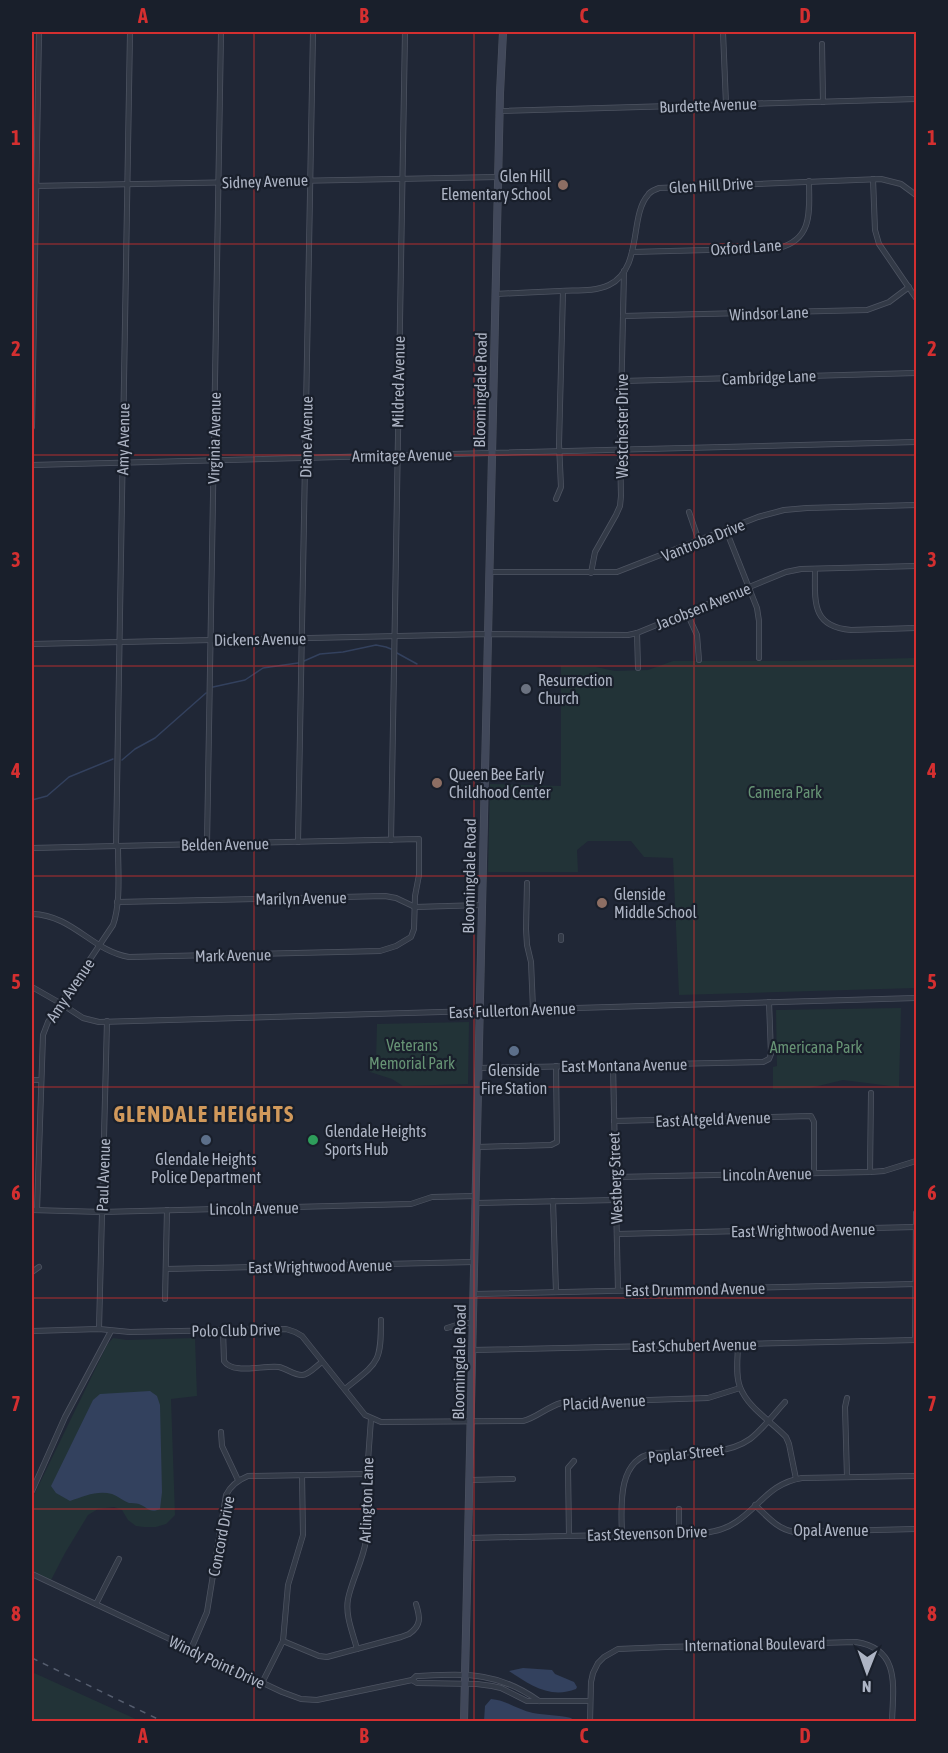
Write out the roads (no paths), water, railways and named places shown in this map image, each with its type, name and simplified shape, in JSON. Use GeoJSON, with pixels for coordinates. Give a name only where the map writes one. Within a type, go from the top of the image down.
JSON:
{"type":"FeatureCollection","features":[{"type":"Feature","properties":{"kind":"main road","name":"Bloomingdale Road"},"geometry":{"type":"LineString","coordinates":[[464,1722],[499,111],[503,32]]}},
{"type":"Feature","properties":{"kind":"street"},"geometry":{"type":"LineString","coordinates":[[32,427],[34,186],[39,32]]}},
{"type":"Feature","properties":{"kind":"street","name":"Amy Avenue"},"geometry":{"type":"LineString","coordinates":[[34,1210],[43,1035],[60,1003],[113,925],[117,902],[119,642],[130,32]]}},
{"type":"Feature","properties":{"kind":"street","name":"Virginia Avenue"},"geometry":{"type":"LineString","coordinates":[[207,844],[221,32]]}},
{"type":"Feature","properties":{"kind":"street","name":"Diane Avenue"},"geometry":{"type":"LineString","coordinates":[[298,842],[313,32]]}},
{"type":"Feature","properties":{"kind":"street","name":"Mildred Avenue"},"geometry":{"type":"LineString","coordinates":[[392,840],[405,32]]}},
{"type":"Feature","properties":{"kind":"street"},"geometry":{"type":"LineString","coordinates":[[723,32],[726,104]]}},
{"type":"Feature","properties":{"kind":"street"},"geometry":{"type":"LineString","coordinates":[[822,44],[823,102]]}},
{"type":"Feature","properties":{"kind":"street","name":"Burdette Avenue"},"geometry":{"type":"LineString","coordinates":[[499,111],[916,99]]}},
{"type":"Feature","properties":{"kind":"street","name":"Sidney Avenue"},"geometry":{"type":"LineString","coordinates":[[34,186],[498,177]]}},
{"type":"Feature","properties":{"kind":"street"},"geometry":{"type":"LineString","coordinates":[[873,179],[877,239],[882,250],[916,298]]}},
{"type":"Feature","properties":{"kind":"street","name":"Glen Hill Drive"},"geometry":{"type":"LineString","coordinates":[[624,272],[632,252],[642,206],[648,193],[667,186],[873,179],[897,182],[916,195]]}},
{"type":"Feature","properties":{"kind":"street","name":"Oxford Lane"},"geometry":{"type":"LineString","coordinates":[[632,252],[773,248],[788,245],[798,238],[808,223],[809,181]]}},
{"type":"Feature","properties":{"kind":"street"},"geometry":{"type":"LineString","coordinates":[[495,294],[589,290],[609,285],[624,272]]}},
{"type":"Feature","properties":{"kind":"street","name":"Westchester Drive"},"geometry":{"type":"LineString","coordinates":[[591,573],[596,549],[620,503],[624,272]]}},
{"type":"Feature","properties":{"kind":"street","name":"Windsor Lane"},"geometry":{"type":"LineString","coordinates":[[623,316],[867,310],[889,302],[909,288]]}},
{"type":"Feature","properties":{"kind":"street"},"geometry":{"type":"LineString","coordinates":[[556,498],[561,487],[563,291]]}},
{"type":"Feature","properties":{"kind":"street","name":"Cambridge Lane"},"geometry":{"type":"LineString","coordinates":[[622,381],[916,373]]}},
{"type":"Feature","properties":{"kind":"street","name":"Armitage Avenue"},"geometry":{"type":"LineString","coordinates":[[32,465],[916,442]]}},
{"type":"Feature","properties":{"kind":"street","name":"Vantroba Drive"},"geometry":{"type":"LineString","coordinates":[[489,572],[610,573],[621,571],[758,517],[784,510],[916,505]]}},
{"type":"Feature","properties":{"kind":"street"},"geometry":{"type":"LineString","coordinates":[[689,512],[699,541]]}},
{"type":"Feature","properties":{"kind":"street"},"geometry":{"type":"LineString","coordinates":[[726,530],[758,616],[759,658]]}},
{"type":"Feature","properties":{"kind":"street","name":"Jacobsen Avenue"},"geometry":{"type":"LineString","coordinates":[[488,634],[617,636],[637,633],[786,572],[916,566]]}},
{"type":"Feature","properties":{"kind":"street"},"geometry":{"type":"LineString","coordinates":[[815,569],[816,606],[821,617],[829,625],[852,630],[916,628]]}},
{"type":"Feature","properties":{"kind":"street"},"geometry":{"type":"LineString","coordinates":[[687,613],[697,635],[699,660]]}},
{"type":"Feature","properties":{"kind":"street"},"geometry":{"type":"LineString","coordinates":[[637,633],[638,668]]}},
{"type":"Feature","properties":{"kind":"street","name":"Dickens Avenue"},"geometry":{"type":"LineString","coordinates":[[32,644],[488,634]]}},
{"type":"Feature","properties":{"kind":"street","name":"Belden Avenue"},"geometry":{"type":"LineString","coordinates":[[32,848],[419,839],[419,875],[415,907]]}},
{"type":"Feature","properties":{"kind":"street"},"geometry":{"type":"LineString","coordinates":[[527,883],[526,928],[531,962],[533,1009]]}},
{"type":"Feature","properties":{"kind":"street","name":"Marilyn Avenue"},"geometry":{"type":"LineString","coordinates":[[117,902],[385,896],[396,898],[415,907],[482,905]]}},
{"type":"Feature","properties":{"kind":"street","name":"Mark Avenue"},"geometry":{"type":"LineString","coordinates":[[32,914],[48,915],[62,921],[114,953],[129,957],[380,951],[396,946],[411,937],[414,929],[415,907]]}},
{"type":"Feature","properties":{"kind":"street","name":"East Fullerton Avenue"},"geometry":{"type":"LineString","coordinates":[[32,987],[87,1020],[107,1021],[916,998]]}},
{"type":"Feature","properties":{"kind":"street","name":"East Montana Avenue"},"geometry":{"type":"LineString","coordinates":[[479,1068],[763,1062],[769,1059],[771,1053],[769,1002]]}},
{"type":"Feature","properties":{"kind":"street","name":"Paul Avenue"},"geometry":{"type":"LineString","coordinates":[[99,1329],[107,1021]]}},
{"type":"Feature","properties":{"kind":"street","name":"Westberg Street"},"geometry":{"type":"LineString","coordinates":[[613,1065],[618,1290]]}},
{"type":"Feature","properties":{"kind":"street"},"geometry":{"type":"LineString","coordinates":[[477,1147],[551,1145],[557,1142],[556,1066]]}},
{"type":"Feature","properties":{"kind":"street"},"geometry":{"type":"LineString","coordinates":[[32,1080],[41,1080]]}},
{"type":"Feature","properties":{"kind":"street"},"geometry":{"type":"LineString","coordinates":[[870,1172],[871,1093]]}},
{"type":"Feature","properties":{"kind":"street","name":"East Altgeld Avenue"},"geometry":{"type":"LineString","coordinates":[[614,1121],[808,1116],[813,1118],[814,1122],[814,1173]]}},
{"type":"Feature","properties":{"kind":"street"},"geometry":{"type":"LineString","coordinates":[[32,1145],[39,1145]]}},
{"type":"Feature","properties":{"kind":"street","name":"Lincoln Avenue"},"geometry":{"type":"LineString","coordinates":[[616,1178],[870,1172],[884,1171],[916,1161]]}},
{"type":"Feature","properties":{"kind":"street","name":"Lincoln Avenue"},"geometry":{"type":"LineString","coordinates":[[34,1210],[102,1212],[411,1204],[432,1197],[553,1202],[616,1200]]}},
{"type":"Feature","properties":{"kind":"street"},"geometry":{"type":"LineString","coordinates":[[553,1202],[556,1292]]}},
{"type":"Feature","properties":{"kind":"street"},"geometry":{"type":"LineString","coordinates":[[165,1299],[167,1210]]}},
{"type":"Feature","properties":{"kind":"street"},"geometry":{"type":"LineString","coordinates":[[916,1213],[916,1340]]}},
{"type":"Feature","properties":{"kind":"street","name":"East Wrightwood Avenue"},"geometry":{"type":"LineString","coordinates":[[617,1234],[916,1227]]}},
{"type":"Feature","properties":{"kind":"street","name":"East Wrightwood Avenue"},"geometry":{"type":"LineString","coordinates":[[166,1269],[474,1262]]}},
{"type":"Feature","properties":{"kind":"street"},"geometry":{"type":"LineString","coordinates":[[32,1272],[39,1268]]}},
{"type":"Feature","properties":{"kind":"street","name":"East Drummond Avenue"},"geometry":{"type":"LineString","coordinates":[[474,1294],[916,1284]]}},
{"type":"Feature","properties":{"kind":"street"},"geometry":{"type":"LineString","coordinates":[[345,1389],[377,1359],[381,1346],[381,1320]]}},
{"type":"Feature","properties":{"kind":"street"},"geometry":{"type":"LineString","coordinates":[[447,1328],[463,1323],[473,1323]]}},
{"type":"Feature","properties":{"kind":"street","name":"Polo Club Drive"},"geometry":{"type":"LineString","coordinates":[[32,1331],[286,1329],[302,1336],[365,1415],[371,1419]]}},
{"type":"Feature","properties":{"kind":"street"},"geometry":{"type":"LineString","coordinates":[[223,1330],[224,1361],[233,1368],[279,1367],[303,1375],[322,1362]]}},
{"type":"Feature","properties":{"kind":"street"},"geometry":{"type":"LineString","coordinates":[[32,1491],[65,1417],[111,1331]]}},
{"type":"Feature","properties":{"kind":"street","name":"East Schubert Avenue"},"geometry":{"type":"LineString","coordinates":[[472,1350],[916,1340]]}},
{"type":"Feature","properties":{"kind":"street"},"geometry":{"type":"LineString","coordinates":[[738,1344],[740,1388],[750,1403],[786,1437],[796,1479]]}},
{"type":"Feature","properties":{"kind":"street","name":"Placid Avenue"},"geometry":{"type":"LineString","coordinates":[[471,1421],[523,1421],[561,1403],[708,1398],[740,1388]]}},
{"type":"Feature","properties":{"kind":"street"},"geometry":{"type":"LineString","coordinates":[[847,1398],[845,1407],[847,1477]]}},
{"type":"Feature","properties":{"kind":"street","name":"Poplar Street"},"geometry":{"type":"LineString","coordinates":[[622,1534],[621,1494],[629,1471],[637,1460],[654,1453],[734,1448],[751,1438],[785,1402]]}},
{"type":"Feature","properties":{"kind":"street"},"geometry":{"type":"LineString","coordinates":[[371,1419],[381,1422],[471,1421]]}},
{"type":"Feature","properties":{"kind":"street","name":"Arlington Lane"},"geometry":{"type":"LineString","coordinates":[[357,1649],[349,1622],[348,1607],[350,1593],[364,1551],[371,1419]]}},
{"type":"Feature","properties":{"kind":"street"},"geometry":{"type":"LineString","coordinates":[[221,1432],[222,1446],[238,1480]]}},
{"type":"Feature","properties":{"kind":"street"},"geometry":{"type":"LineString","coordinates":[[569,1536],[568,1468],[574,1461]]}},
{"type":"Feature","properties":{"kind":"street","name":"Concord Drive"},"geometry":{"type":"LineString","coordinates":[[191,1649],[204,1623],[208,1608],[226,1495],[238,1480],[260,1475],[367,1474]]}},
{"type":"Feature","properties":{"kind":"street"},"geometry":{"type":"LineString","coordinates":[[262,1683],[283,1641],[288,1585],[303,1535],[302,1475]]}},
{"type":"Feature","properties":{"kind":"street","name":"East Stevenson Drive"},"geometry":{"type":"LineString","coordinates":[[468,1538],[705,1533],[720,1530],[735,1522],[772,1489],[796,1479],[916,1476]]}},
{"type":"Feature","properties":{"kind":"street"},"geometry":{"type":"LineString","coordinates":[[470,1480],[513,1479]]}},
{"type":"Feature","properties":{"kind":"street","name":"Opal Avenue"},"geometry":{"type":"LineString","coordinates":[[755,1505],[777,1526],[794,1532],[916,1529]]}},
{"type":"Feature","properties":{"kind":"street"},"geometry":{"type":"LineString","coordinates":[[679,1509],[679,1533]]}},
{"type":"Feature","properties":{"kind":"street"},"geometry":{"type":"LineString","coordinates":[[96,1604],[119,1559]]}},
{"type":"Feature","properties":{"kind":"street","name":"Windy Point Drive"},"geometry":{"type":"LineString","coordinates":[[32,1574],[294,1697],[317,1700],[412,1680],[416,1676],[465,1680]]}},
{"type":"Feature","properties":{"kind":"street"},"geometry":{"type":"LineString","coordinates":[[283,1641],[322,1657],[337,1656],[401,1637],[416,1629],[420,1616],[416,1604]]}},
{"type":"Feature","properties":{"kind":"street","name":"International Boulevard"},"geometry":{"type":"LineString","coordinates":[[590,1722],[591,1682],[596,1666],[609,1653],[622,1648],[856,1642],[875,1647],[885,1655],[890,1664],[893,1678],[892,1722]]}},
{"type":"Feature","properties":{"kind":"street"},"geometry":{"type":"LineString","coordinates":[[426,1683],[427,1676]]}},
{"type":"Feature","properties":{"kind":"street"},"geometry":{"type":"LineString","coordinates":[[465,1680],[483,1676],[509,1683],[539,1701]]}},
{"type":"Feature","properties":{"kind":"street","name":"Windy Point Drive"},"geometry":{"type":"LineString","coordinates":[[412,1680],[417,1683],[426,1683],[465,1680]]}},
{"type":"Feature","properties":{"kind":"street"},"geometry":{"type":"LineString","coordinates":[[465,1680],[501,1688],[527,1701],[590,1701]]}},
{"type":"Feature","properties":{"kind":"water"},"geometry":{"type":"Polygon","coordinates":[[[150,1391],[157,1396],[160,1405],[162,1492],[160,1509],[151,1510],[107,1493],[91,1494],[70,1501],[56,1493],[51,1486],[93,1400],[100,1394],[150,1391]]]}},
{"type":"Feature","properties":{"kind":"water"},"geometry":{"type":"Polygon","coordinates":[[[523,1668],[552,1670],[555,1674],[574,1682],[577,1687],[567,1692],[549,1691],[509,1671],[523,1668]]]}},
{"type":"Feature","properties":{"kind":"water"},"geometry":{"type":"Polygon","coordinates":[[[491,1699],[528,1712],[566,1717],[574,1721],[484,1721],[485,1706],[491,1699]]]}},
{"type":"Feature","properties":{"kind":"waterway"},"geometry":{"type":"LineString","coordinates":[[304,661],[320,654],[376,645],[391,649]]}},
{"type":"Feature","properties":{"kind":"waterway"},"geometry":{"type":"LineString","coordinates":[[397,653],[417,664]]}},
{"type":"Feature","properties":{"kind":"waterway"},"geometry":{"type":"LineString","coordinates":[[213,687],[245,680],[263,668],[298,663]]}},
{"type":"Feature","properties":{"kind":"waterway"},"geometry":{"type":"LineString","coordinates":[[122,760],[135,749],[155,738],[206,693]]}},
{"type":"Feature","properties":{"kind":"waterway"},"geometry":{"type":"LineString","coordinates":[[32,800],[47,796],[69,777],[113,759]]}},
{"type":"Feature","properties":{"kind":"railway"},"geometry":{"type":"LineString","coordinates":[[32,1658],[164,1722]]}},
{"type":"Feature","properties":{"kind":"place","name":"Glen Hill Elementary School"},"geometry":{"type":"Point","coordinates":[563,185]}},
{"type":"Feature","properties":{"kind":"place","name":"Resurrection Church"},"geometry":{"type":"Point","coordinates":[526,689]}},
{"type":"Feature","properties":{"kind":"place","name":"Queen Bee Early Childhood Center"},"geometry":{"type":"Point","coordinates":[437,783]}},
{"type":"Feature","properties":{"kind":"place","name":"Glenside Middle School"},"geometry":{"type":"Point","coordinates":[602,903]}},
{"type":"Feature","properties":{"kind":"place","name":"Glenside Fire Station"},"geometry":{"type":"Point","coordinates":[514,1051]}},
{"type":"Feature","properties":{"kind":"place","name":"Glendale Heights Police Department"},"geometry":{"type":"Point","coordinates":[206,1140]}},
{"type":"Feature","properties":{"kind":"place","name":"Glendale Heights Sports Hub"},"geometry":{"type":"Point","coordinates":[313,1140]}},
{"type":"Feature","properties":{"kind":"district","name":"GLENDALE HEIGHTS"},"geometry":{"type":"Point","coordinates":[204,1114]}},
{"type":"Feature","properties":{"kind":"park label","name":"Camera Park"},"geometry":{"type":"Point","coordinates":[785,792]}},
{"type":"Feature","properties":{"kind":"park label","name":"Americana Park"},"geometry":{"type":"Point","coordinates":[816,1047]}},
{"type":"Feature","properties":{"kind":"park label","name":"Veterans Memorial Park"},"geometry":{"type":"Point","coordinates":[412,1054]}}]}
